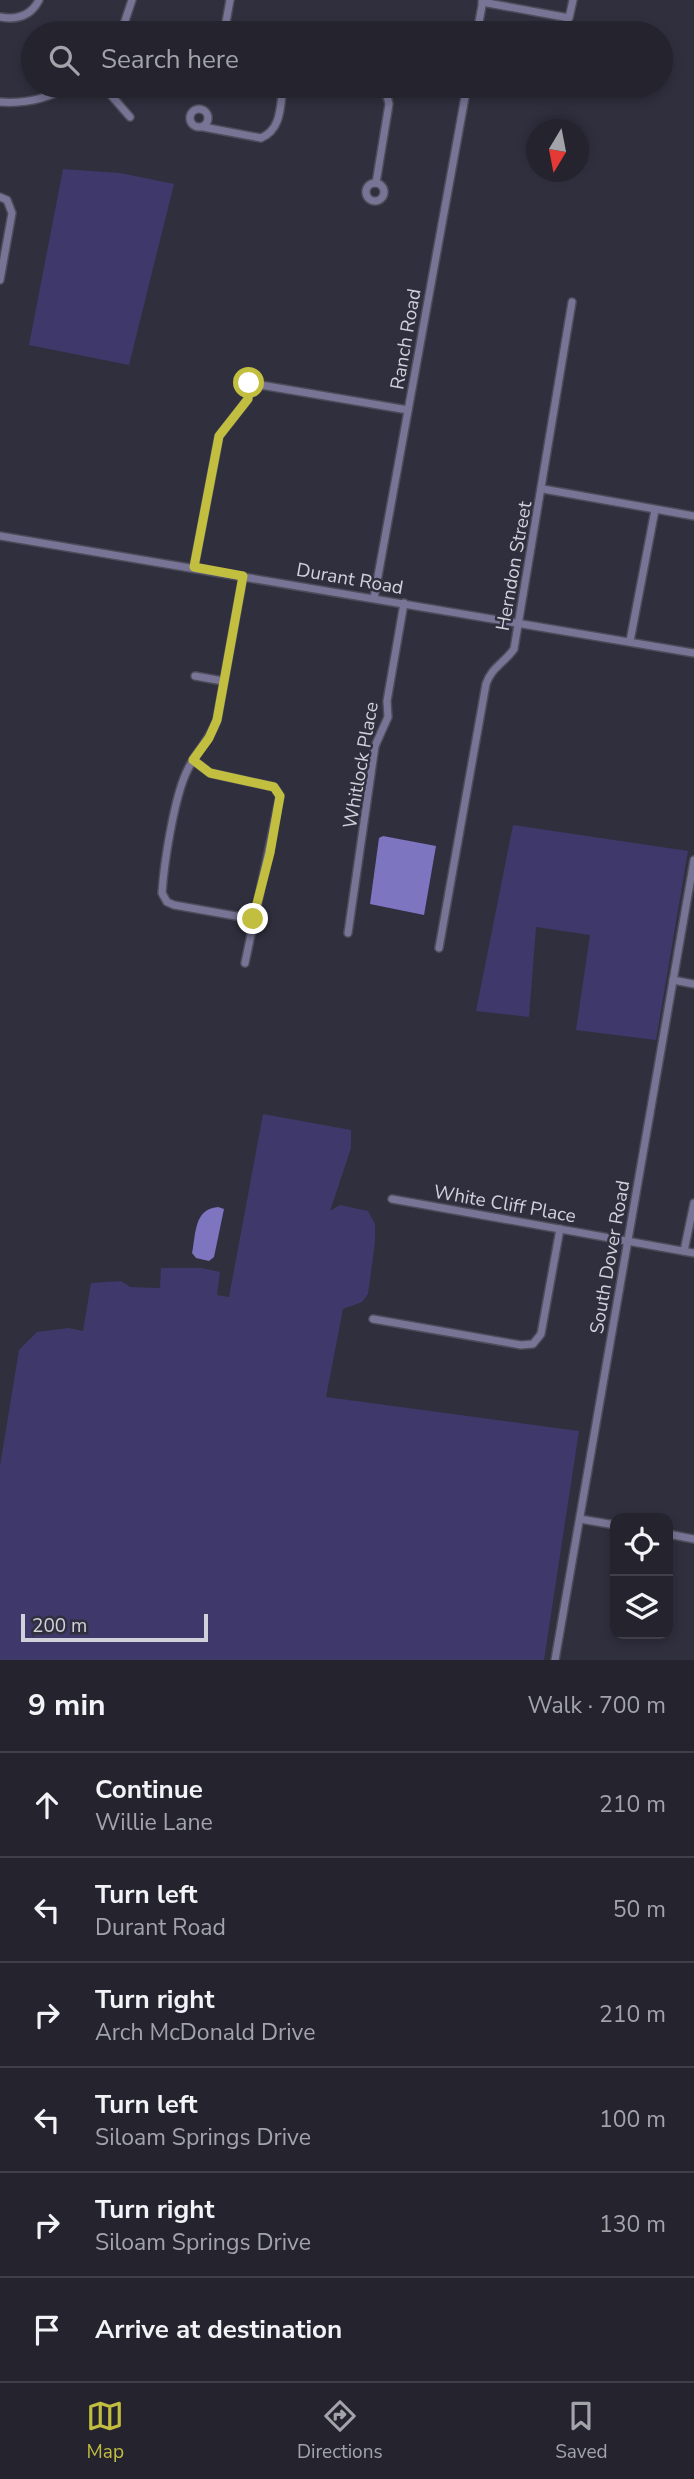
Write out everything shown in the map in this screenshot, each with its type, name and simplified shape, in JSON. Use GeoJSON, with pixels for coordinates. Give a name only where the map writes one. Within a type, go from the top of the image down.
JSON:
{"type":"FeatureCollection","features":[{"type":"Feature","properties":{"kind":"street"},"geometry":{"type":"LineString","coordinates":[[0,17],[23,17],[34,9],[39,0]]}},
{"type":"Feature","properties":{"kind":"street"},"geometry":{"type":"LineString","coordinates":[[125,21],[132,0]]}},
{"type":"Feature","properties":{"kind":"street"},"geometry":{"type":"LineString","coordinates":[[226,21],[230,0]]}},
{"type":"Feature","properties":{"kind":"street"},"geometry":{"type":"LineString","coordinates":[[479,21],[482,1],[569,18],[573,0]]}},
{"type":"Feature","properties":{"kind":"street"},"geometry":{"type":"LineString","coordinates":[[0,102],[27,102],[41,98]]}},
{"type":"Feature","properties":{"kind":"street"},"geometry":{"type":"LineString","coordinates":[[113,98],[130,117]]}},
{"type":"Feature","properties":{"kind":"street"},"geometry":{"type":"LineString","coordinates":[[203,127],[261,138],[270,135],[276,128],[281,98]]}},
{"type":"Feature","properties":{"kind":"street"},"geometry":{"type":"LineString","coordinates":[[376,183],[389,104],[388,98]]}},
{"type":"Feature","properties":{"kind":"street","name":"Ranch Road"},"geometry":{"type":"LineString","coordinates":[[374,598],[465,98]]}},
{"type":"Feature","properties":{"kind":"street"},"geometry":{"type":"LineString","coordinates":[[0,197],[7,201],[12,213],[0,280]]}},
{"type":"Feature","properties":{"kind":"street","name":"Herndon Street"},"geometry":{"type":"LineString","coordinates":[[439,948],[486,684],[495,667],[507,659],[514,649],[543,489],[572,302]]}},
{"type":"Feature","properties":{"kind":"street"},"geometry":{"type":"LineString","coordinates":[[194,567],[219,436],[248,399],[249,383],[408,411]]}},
{"type":"Feature","properties":{"kind":"street"},"geometry":{"type":"LineString","coordinates":[[543,489],[694,516]]}},
{"type":"Feature","properties":{"kind":"street"},"geometry":{"type":"LineString","coordinates":[[630,641],[655,510]]}},
{"type":"Feature","properties":{"kind":"street","name":"Durant Road"},"geometry":{"type":"LineString","coordinates":[[0,536],[694,653]]}},
{"type":"Feature","properties":{"kind":"street"},"geometry":{"type":"LineString","coordinates":[[243,576],[214,729],[193,760],[178,802],[163,897],[174,905],[253,919]]}},
{"type":"Feature","properties":{"kind":"street","name":"Whitlock Place"},"geometry":{"type":"LineString","coordinates":[[348,933],[376,746],[388,717],[387,701],[404,603]]}},
{"type":"Feature","properties":{"kind":"street"},"geometry":{"type":"LineString","coordinates":[[195,676],[223,681]]}},
{"type":"Feature","properties":{"kind":"street"},"geometry":{"type":"LineString","coordinates":[[193,760],[210,773],[274,787],[280,796],[245,963]]}},
{"type":"Feature","properties":{"kind":"street","name":"South Dover Road"},"geometry":{"type":"LineString","coordinates":[[555,1660],[694,860]]}},
{"type":"Feature","properties":{"kind":"street"},"geometry":{"type":"LineString","coordinates":[[673,981],[694,984]]}},
{"type":"Feature","properties":{"kind":"street","name":"White Cliff Place"},"geometry":{"type":"LineString","coordinates":[[392,1199],[694,1253]]}},
{"type":"Feature","properties":{"kind":"street"},"geometry":{"type":"LineString","coordinates":[[684,1251],[694,1203]]}},
{"type":"Feature","properties":{"kind":"street"},"geometry":{"type":"LineString","coordinates":[[373,1319],[521,1345],[533,1343],[541,1334],[560,1229]]}},
{"type":"Feature","properties":{"kind":"street"},"geometry":{"type":"LineString","coordinates":[[580,1519],[610,1524]]}},
{"type":"Feature","properties":{"kind":"street"},"geometry":{"type":"LineString","coordinates":[[673,1535],[694,1539]]}},
{"type":"Feature","properties":{"kind":"shaded area"},"geometry":{"type":"Polygon","coordinates":[[[63,169],[120,173],[174,184],[129,365],[29,345],[63,169]]]}},
{"type":"Feature","properties":{"kind":"shaded area"},"geometry":{"type":"Polygon","coordinates":[[[513,825],[688,851],[656,1040],[576,1030],[590,935],[536,927],[529,1017],[476,1011],[513,825]]]}},
{"type":"Feature","properties":{"kind":"shaded area"},"geometry":{"type":"Polygon","coordinates":[[[383,836],[436,846],[424,915],[370,904],[379,838],[383,836]]]}},
{"type":"Feature","properties":{"kind":"shaded area"},"geometry":{"type":"Polygon","coordinates":[[[263,1114],[351,1130],[351,1148],[330,1211],[340,1205],[368,1211],[375,1224],[368,1294],[362,1302],[343,1309],[326,1397],[579,1431],[544,1660],[0,1660],[0,1466],[19,1350],[37,1332],[69,1328],[83,1331],[91,1283],[121,1281],[130,1287],[160,1288],[161,1268],[202,1268],[220,1272],[217,1295],[229,1297],[263,1114]]]}},
{"type":"Feature","properties":{"kind":"shaded area"},"geometry":{"type":"Polygon","coordinates":[[[218,1207],[224,1209],[214,1257],[209,1261],[196,1258],[192,1253],[197,1223],[204,1212],[218,1207]]]}},
{"type":"Feature","properties":{"kind":"route"},"geometry":{"type":"LineString","coordinates":[[249,383],[248,399],[219,436],[194,567],[243,576],[217,720],[209,738],[193,760],[210,773],[274,787],[280,796],[270,853],[253,919]]}}]}
